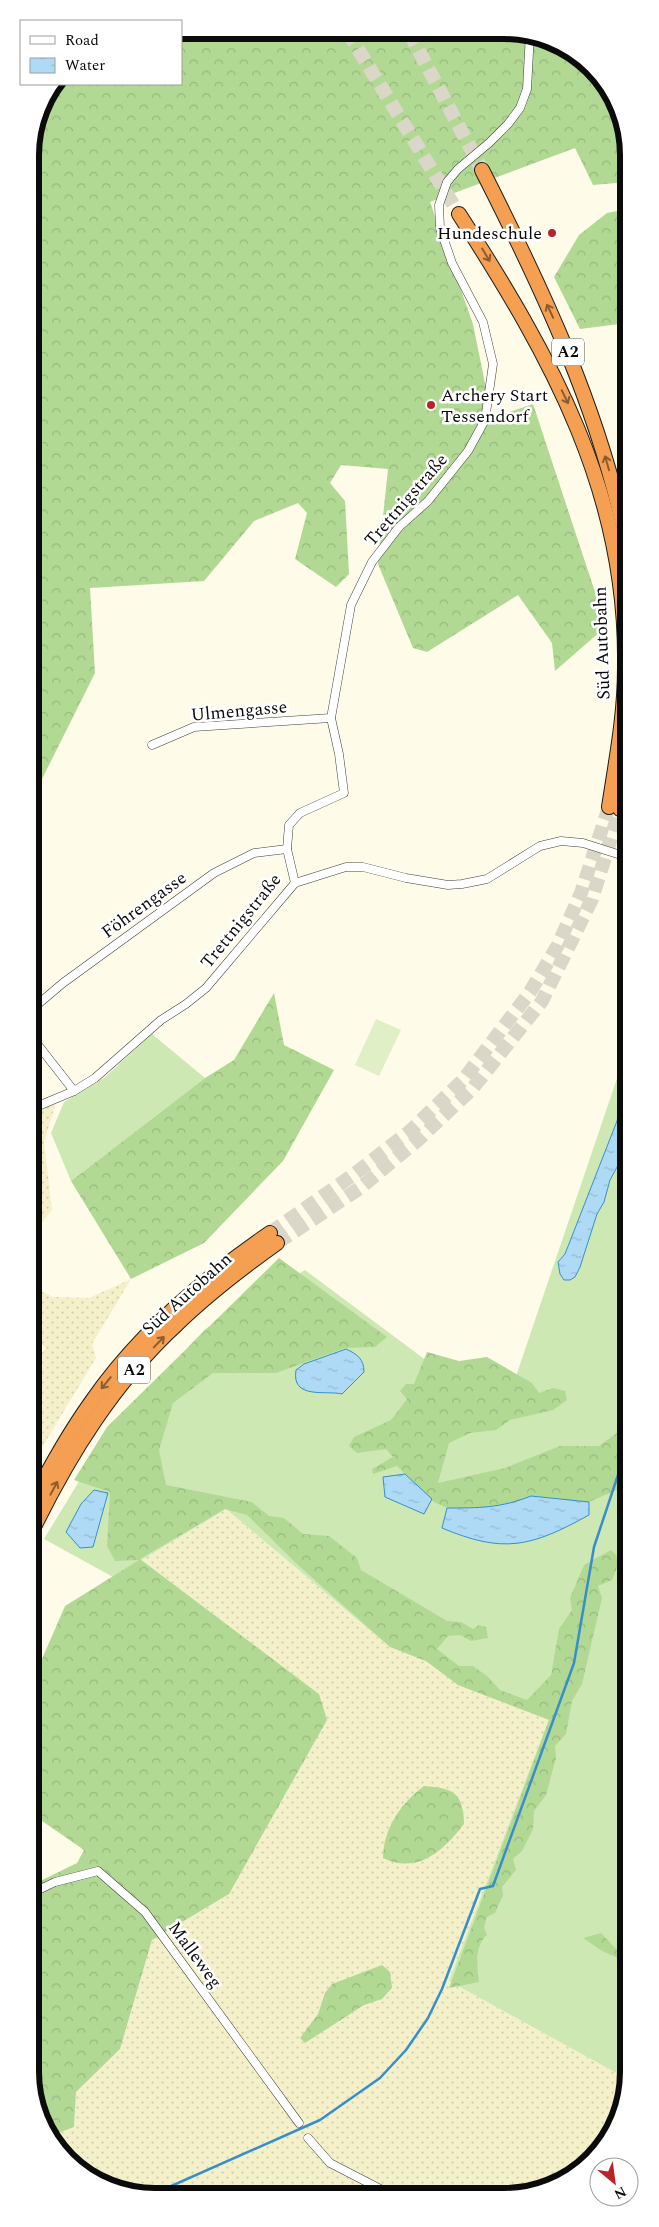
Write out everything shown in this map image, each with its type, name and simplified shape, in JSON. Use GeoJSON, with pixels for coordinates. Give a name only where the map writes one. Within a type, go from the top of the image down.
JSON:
{"type":"FeatureCollection","features":[{"type":"Feature","properties":{"kind":"highway","name":"A2"},"geometry":{"type":"LineString","coordinates":[[482,170],[562,336],[585,395],[614,487],[620,513]]}},
{"type":"Feature","properties":{"kind":"highway","name":"Süd Autobahn"},"geometry":{"type":"LineString","coordinates":[[459,214],[538,344],[568,402],[593,464],[610,522],[617,557],[620,587]]}},
{"type":"Feature","properties":{"kind":"highway","name":"Süd Autobahn"},"geometry":{"type":"LineString","coordinates":[[620,746],[615,808],[620,794]]}},
{"type":"Feature","properties":{"kind":"highway","name":"Süd Autobahn"},"geometry":{"type":"LineString","coordinates":[[39,1489],[62,1446],[77,1423],[93,1399],[128,1355],[163,1318],[200,1285],[274,1238],[175,1325],[142,1360],[107,1402],[74,1451],[39,1518]]}},
{"type":"Feature","properties":{"kind":"street","name":"Trettnigstraße"},"geometry":{"type":"LineString","coordinates":[[39,1106],[74,1091],[104,1071],[161,1020],[206,988],[295,883],[288,849],[288,825],[300,813],[344,793],[339,754],[331,718],[351,605],[372,562],[399,527],[428,501],[468,451],[485,420],[492,376],[491,355],[483,322],[452,263],[440,228],[439,205],[447,182],[458,169],[508,124],[520,108],[527,89],[530,42]]}},
{"type":"Feature","properties":{"kind":"street","name":"Ulmengasse"},"geometry":{"type":"LineString","coordinates":[[152,745],[194,726],[331,718]]}},
{"type":"Feature","properties":{"kind":"street"},"geometry":{"type":"LineString","coordinates":[[295,883],[346,867],[363,867],[406,878],[462,884],[487,879],[540,846],[561,841],[583,843],[620,856]]}},
{"type":"Feature","properties":{"kind":"street","name":"Föhrengasse"},"geometry":{"type":"LineString","coordinates":[[39,1003],[63,983],[214,873],[254,853],[288,849]]}},
{"type":"Feature","properties":{"kind":"street"},"geometry":{"type":"LineString","coordinates":[[39,1046],[74,1091]]}},
{"type":"Feature","properties":{"kind":"street","name":"Malleweg"},"geometry":{"type":"LineString","coordinates":[[39,1890],[55,1882],[98,1871],[145,1912],[299,2123]]}},
{"type":"Feature","properties":{"kind":"street"},"geometry":{"type":"LineString","coordinates":[[308,2138],[330,2164],[378,2188]]}},
{"type":"Feature","properties":{"kind":"shaded area"},"geometry":{"type":"Polygon","coordinates":[[[56,1103],[44,1142],[52,1210],[39,1226],[39,1110],[56,1103]]]}},
{"type":"Feature","properties":{"kind":"shaded area"},"geometry":{"type":"Polygon","coordinates":[[[131,1279],[92,1344],[96,1358],[39,1452],[39,1356],[46,1348],[39,1342],[39,1290],[53,1297],[89,1298],[131,1279]]]}},
{"type":"Feature","properties":{"kind":"shaded area"},"geometry":{"type":"Polygon","coordinates":[[[226,1509],[390,1647],[426,1661],[458,1685],[549,1720],[449,1981],[620,2075],[616,2102],[601,2137],[581,2159],[562,2173],[541,2182],[512,2188],[147,2188],[118,2182],[97,2173],[73,2154],[57,2134],[74,2127],[76,2092],[120,2049],[152,1940],[229,1894],[319,1694],[140,1559],[226,1509]]]}},
{"type":"Feature","properties":{"kind":"green space"},"geometry":{"type":"Polygon","coordinates":[[[182,39],[504,39],[527,41],[541,45],[569,58],[596,84],[605,97],[611,111],[618,132],[620,147],[620,183],[593,185],[575,148],[430,202],[473,324],[492,418],[533,404],[595,592],[602,630],[555,671],[552,643],[518,595],[427,652],[413,648],[378,564],[388,469],[341,465],[330,483],[345,501],[349,574],[336,587],[295,559],[307,513],[298,503],[254,521],[204,581],[90,588],[95,673],[39,785],[39,147],[43,125],[58,90],[62,85],[182,85],[182,39]]]}},
{"type":"Feature","properties":{"kind":"green space"},"geometry":{"type":"Polygon","coordinates":[[[620,210],[620,324],[580,329],[554,277],[579,235],[607,213],[620,210]]]}},
{"type":"Feature","properties":{"kind":"green space"},"geometry":{"type":"Polygon","coordinates":[[[274,993],[284,1045],[334,1070],[283,1161],[204,1243],[131,1279],[71,1181],[205,1078],[234,1060],[274,993]]]}},
{"type":"Feature","properties":{"kind":"green space"},"geometry":{"type":"Polygon","coordinates":[[[376,1019],[401,1030],[379,1076],[355,1065],[376,1019]]]}},
{"type":"Feature","properties":{"kind":"green space"},"geometry":{"type":"Polygon","coordinates":[[[152,1034],[205,1078],[71,1181],[51,1133],[64,1102],[104,1078],[152,1034]]]}},
{"type":"Feature","properties":{"kind":"green space"},"geometry":{"type":"Polygon","coordinates":[[[620,1070],[620,2075],[449,1981],[549,1719],[458,1685],[426,1661],[390,1647],[226,1509],[113,1577],[44,1539],[109,1432],[205,1329],[305,1270],[423,1358],[515,1379],[620,1070]]]}},
{"type":"Feature","properties":{"kind":"green space"},"geometry":{"type":"Polygon","coordinates":[[[279,1258],[387,1337],[375,1347],[345,1348],[276,1373],[213,1373],[173,1403],[159,1450],[166,1485],[252,1502],[269,1516],[284,1518],[303,1534],[329,1536],[357,1558],[361,1570],[447,1621],[461,1622],[473,1629],[479,1625],[486,1627],[488,1638],[471,1641],[460,1635],[448,1636],[437,1649],[459,1666],[473,1666],[487,1676],[500,1690],[527,1700],[551,1675],[559,1629],[572,1610],[570,1598],[584,1565],[611,1550],[617,1557],[618,1564],[612,1580],[598,1586],[602,1598],[582,1684],[572,1701],[566,1734],[555,1746],[556,1758],[546,1795],[534,1811],[533,1829],[522,1851],[513,1859],[516,1870],[502,1887],[503,1895],[495,1913],[487,1917],[484,1927],[487,1935],[480,1945],[477,1957],[479,1982],[449,1988],[549,1720],[458,1685],[426,1661],[390,1647],[298,1565],[247,1515],[225,1509],[140,1559],[319,1694],[327,1720],[229,1894],[152,1940],[120,2049],[76,2092],[74,2127],[57,2134],[45,2109],[40,2087],[39,1882],[77,1863],[84,1850],[39,1819],[39,1666],[65,1606],[139,1560],[115,1561],[107,1546],[110,1492],[74,1480],[107,1427],[279,1258]]]}},
{"type":"Feature","properties":{"kind":"green space"},"geometry":{"type":"Polygon","coordinates":[[[427,1352],[459,1361],[487,1357],[532,1383],[539,1393],[553,1388],[565,1391],[567,1400],[553,1410],[510,1420],[496,1430],[470,1433],[449,1443],[438,1483],[505,1468],[560,1446],[599,1446],[620,1431],[620,1488],[589,1502],[531,1496],[509,1505],[485,1508],[447,1508],[434,1502],[397,1466],[373,1474],[372,1469],[393,1457],[386,1449],[357,1453],[349,1446],[354,1437],[391,1420],[407,1399],[400,1391],[406,1384],[414,1384],[427,1352]]]}},
{"type":"Feature","properties":{"kind":"green space"},"geometry":{"type":"Polygon","coordinates":[[[424,1786],[443,1788],[455,1794],[462,1805],[464,1824],[439,1851],[419,1862],[408,1864],[383,1858],[386,1837],[395,1818],[408,1800],[424,1786]]]}},
{"type":"Feature","properties":{"kind":"green space"},"geometry":{"type":"Polygon","coordinates":[[[601,1933],[620,1953],[620,1959],[602,1951],[583,1938],[601,1933]]]}},
{"type":"Feature","properties":{"kind":"green space"},"geometry":{"type":"Polygon","coordinates":[[[382,1965],[390,1972],[392,1988],[382,1999],[364,2005],[305,2043],[300,2038],[318,2014],[325,1993],[332,1984],[382,1965]]]}},
{"type":"Feature","properties":{"kind":"water"},"geometry":{"type":"Polygon","coordinates":[[[620,1108],[620,1162],[610,1180],[604,1202],[597,1214],[580,1267],[575,1277],[570,1280],[564,1280],[560,1274],[558,1262],[565,1254],[617,1121],[620,1108]]]}},
{"type":"Feature","properties":{"kind":"water"},"geometry":{"type":"Polygon","coordinates":[[[346,1349],[359,1358],[363,1364],[364,1372],[342,1394],[311,1392],[299,1386],[296,1379],[296,1370],[304,1364],[346,1349]]]}},
{"type":"Feature","properties":{"kind":"water"},"geometry":{"type":"Polygon","coordinates":[[[405,1474],[432,1499],[424,1514],[385,1497],[383,1477],[405,1474]]]}},
{"type":"Feature","properties":{"kind":"water"},"geometry":{"type":"Polygon","coordinates":[[[94,1490],[108,1493],[93,1547],[80,1548],[66,1532],[81,1504],[94,1490]]]}},
{"type":"Feature","properties":{"kind":"water"},"geometry":{"type":"Polygon","coordinates":[[[531,1496],[589,1502],[589,1515],[550,1534],[517,1543],[500,1544],[483,1541],[442,1528],[447,1508],[490,1506],[510,1503],[531,1496]]]}},
{"type":"Feature","properties":{"kind":"waterway"},"geometry":{"type":"LineString","coordinates":[[167,2188],[320,2120],[380,2078],[406,2050],[428,2018],[442,1989],[480,1889],[493,1886],[574,1663],[594,1547],[620,1468]]}},
{"type":"Feature","properties":{"kind":"tunnel"},"geometry":{"type":"LineString","coordinates":[[352,39],[459,214]]}},
{"type":"Feature","properties":{"kind":"tunnel"},"geometry":{"type":"LineString","coordinates":[[413,39],[482,170]]}},
{"type":"Feature","properties":{"kind":"tunnel"},"geometry":{"type":"LineString","coordinates":[[270,1233],[353,1175],[409,1132],[463,1080],[530,992],[558,945],[581,893],[609,807]]}},
{"type":"Feature","properties":{"kind":"tunnel"},"geometry":{"type":"LineString","coordinates":[[277,1243],[360,1188],[419,1139],[472,1089],[542,1001],[592,899],[620,809]]}},
{"type":"Feature","properties":{"kind":"place","name":"Hundeschule"},"geometry":{"type":"Point","coordinates":[552,233]}},
{"type":"Feature","properties":{"kind":"place","name":"Archery Start Tessendorf"},"geometry":{"type":"Point","coordinates":[431,405]}}]}
